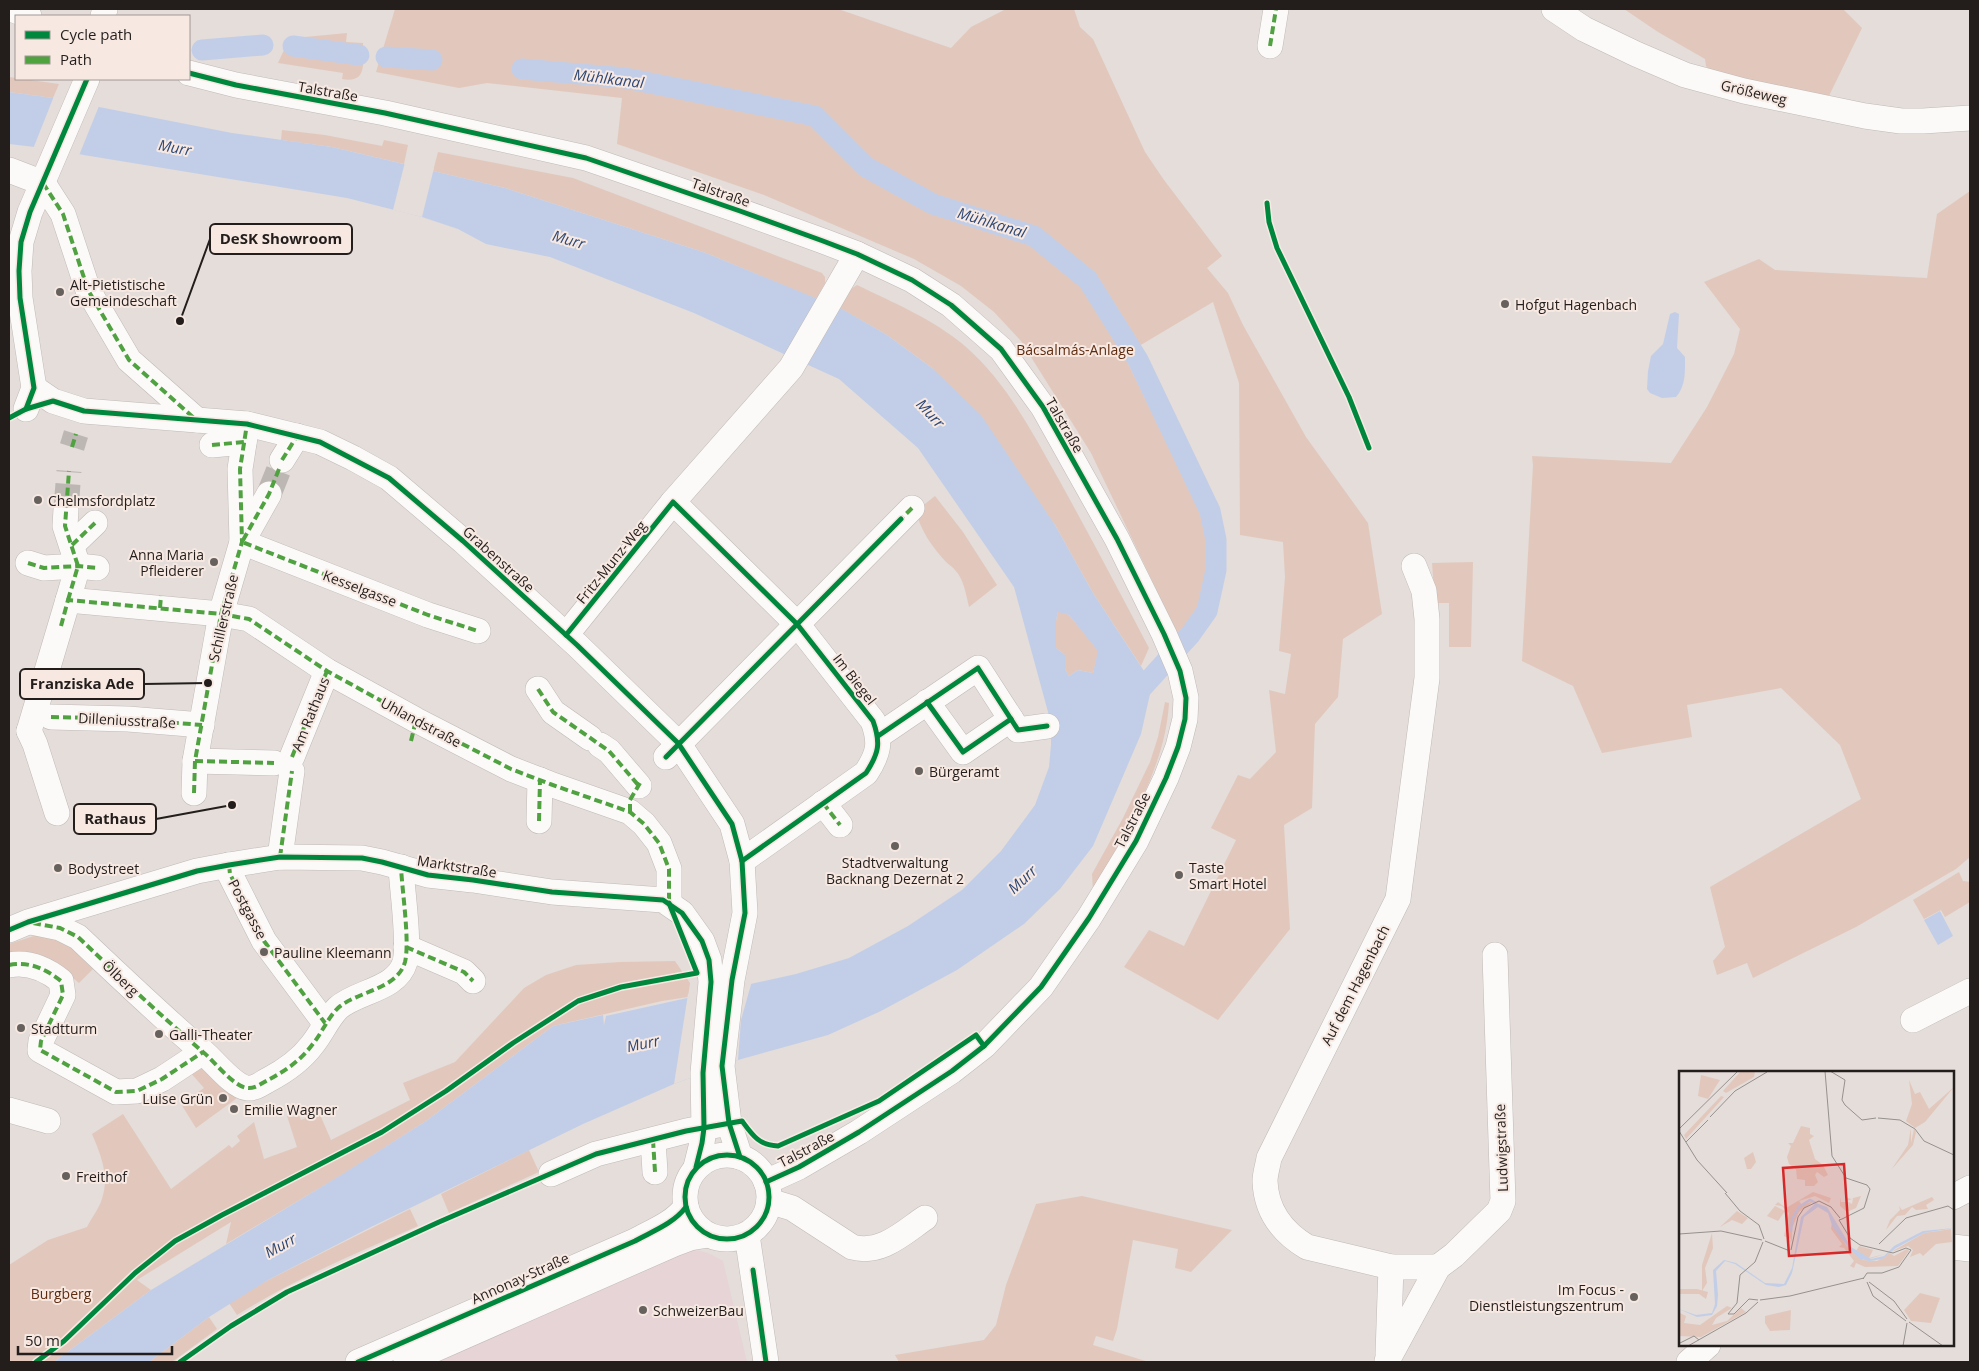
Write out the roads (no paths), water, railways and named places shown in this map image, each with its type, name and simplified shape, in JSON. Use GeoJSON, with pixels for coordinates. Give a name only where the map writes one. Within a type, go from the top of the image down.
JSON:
{"type":"FeatureCollection","features":[{"type":"Feature","properties":{"kind":"street"},"geometry":{"type":"LineString","coordinates":[[11,9],[26,15]]}},
{"type":"Feature","properties":{"kind":"street"},"geometry":{"type":"LineString","coordinates":[[1270,46],[1276,9]]}},
{"type":"Feature","properties":{"kind":"street","name":"Größeweg"},"geometry":{"type":"LineString","coordinates":[[1554,9],[1584,29],[1636,54],[1685,75],[1736,89],[1864,116],[1923,121],[1970,118]]}},
{"type":"Feature","properties":{"kind":"street","name":"Talstraße"},"geometry":{"type":"LineString","coordinates":[[190,73],[236,85],[385,112],[586,158],[740,210],[857,254],[912,280],[951,305],[1001,349],[1043,407],[1117,539],[1164,634],[1180,671],[1186,698],[1185,718],[1178,747],[1166,778],[1136,841],[1090,918],[1041,987],[984,1046],[952,1072],[859,1132],[798,1167],[768,1191]]}},
{"type":"Feature","properties":{"kind":"street"},"geometry":{"type":"LineString","coordinates":[[31,404],[19,271],[21,242],[30,212],[87,80]]}},
{"type":"Feature","properties":{"kind":"street"},"geometry":{"type":"LineString","coordinates":[[9,170],[43,183],[63,214],[88,290],[130,360],[197,420]]}},
{"type":"Feature","properties":{"kind":"street","name":"Fritz-Munz-Weg"},"geometry":{"type":"LineString","coordinates":[[566,635],[673,502],[793,364],[857,254]]}},
{"type":"Feature","properties":{"kind":"street","name":"Grabenstraße"},"geometry":{"type":"LineString","coordinates":[[31,404],[84,411],[197,420],[246,433],[297,436],[320,442],[389,478],[463,541],[566,635],[672,750],[732,824],[742,861],[745,913],[721,981]]}},
{"type":"Feature","properties":{"kind":"street"},"geometry":{"type":"LineString","coordinates":[[212,445],[246,433]]}},
{"type":"Feature","properties":{"kind":"street","name":"Schillerstraße"},"geometry":{"type":"LineString","coordinates":[[194,793],[195,761],[221,614],[242,542],[240,469],[246,433]]}},
{"type":"Feature","properties":{"kind":"street"},"geometry":{"type":"LineString","coordinates":[[282,460],[297,436]]}},
{"type":"Feature","properties":{"kind":"street"},"geometry":{"type":"LineString","coordinates":[[242,542],[269,494]]}},
{"type":"Feature","properties":{"kind":"street","name":"Im Biegel"},"geometry":{"type":"LineString","coordinates":[[673,502],[797,624],[873,721],[878,736]]}},
{"type":"Feature","properties":{"kind":"street"},"geometry":{"type":"LineString","coordinates":[[672,750],[912,508]]}},
{"type":"Feature","properties":{"kind":"street"},"geometry":{"type":"LineString","coordinates":[[28,563],[44,568],[81,536],[61,626],[19,730],[35,744],[57,813]]}},
{"type":"Feature","properties":{"kind":"street","name":"Kesselgasse"},"geometry":{"type":"LineString","coordinates":[[242,542],[428,615],[478,631]]}},
{"type":"Feature","properties":{"kind":"street","name":"Auf dem Hagenbach"},"geometry":{"type":"LineString","coordinates":[[1414,566],[1424,591],[1427,619],[1427,678],[1398,899],[1269,1158],[1265,1181],[1274,1217],[1296,1240],[1307,1247],[1391,1267],[1438,1267]]}},
{"type":"Feature","properties":{"kind":"street","name":"Uhlandstraße"},"geometry":{"type":"LineString","coordinates":[[68,600],[161,602],[249,619],[414,730],[540,780],[630,812],[644,824],[659,843],[669,869],[669,902]]}},
{"type":"Feature","properties":{"kind":"street"},"geometry":{"type":"LineString","coordinates":[[742,861],[866,773],[874,760],[878,736],[978,668],[1018,730],[1047,726]]}},
{"type":"Feature","properties":{"kind":"street","name":"Am Rathaus"},"geometry":{"type":"LineString","coordinates":[[280,857],[286,764],[327,671]]}},
{"type":"Feature","properties":{"kind":"street"},"geometry":{"type":"LineString","coordinates":[[538,689],[553,712],[600,745],[640,785],[630,800],[630,812]]}},
{"type":"Feature","properties":{"kind":"street"},"geometry":{"type":"LineString","coordinates":[[927,702],[963,752],[1011,719]]}},
{"type":"Feature","properties":{"kind":"street","name":"Dilleniusstraße"},"geometry":{"type":"LineString","coordinates":[[51,717],[128,719],[202,724]]}},
{"type":"Feature","properties":{"kind":"street"},"geometry":{"type":"LineString","coordinates":[[195,761],[286,764]]}},
{"type":"Feature","properties":{"kind":"street"},"geometry":{"type":"LineString","coordinates":[[539,821],[540,780]]}},
{"type":"Feature","properties":{"kind":"street"},"geometry":{"type":"LineString","coordinates":[[823,803],[840,825]]}},
{"type":"Feature","properties":{"kind":"street","name":"Marktstraße"},"geometry":{"type":"LineString","coordinates":[[19,926],[197,871],[280,857],[362,858],[428,875],[552,892],[645,897],[669,902]]}},
{"type":"Feature","properties":{"kind":"street","name":"Postgasse"},"geometry":{"type":"LineString","coordinates":[[229,865],[230,874],[264,941],[325,1023]]}},
{"type":"Feature","properties":{"kind":"street","name":"Ölberg"},"geometry":{"type":"LineString","coordinates":[[19,926],[60,928],[78,937],[183,1036],[233,1080],[247,1088],[254,1087],[293,1065],[312,1045],[325,1023],[339,1008],[352,998],[385,984],[400,972],[405,962],[406,947],[400,867]]}},
{"type":"Feature","properties":{"kind":"street"},"geometry":{"type":"LineString","coordinates":[[669,902],[682,913],[702,942],[708,960],[721,981],[702,1143],[696,1167],[686,1186],[686,1207],[691,1222],[708,1235],[726,1240],[747,1235],[760,1224],[766,1213],[768,1191],[763,1174],[753,1164],[729,1154],[717,1155],[696,1167]]}},
{"type":"Feature","properties":{"kind":"street"},"geometry":{"type":"LineString","coordinates":[[406,947],[464,972],[473,981]]}},
{"type":"Feature","properties":{"kind":"street","name":"Ludwigstraße"},"geometry":{"type":"LineString","coordinates":[[1387,1361],[1438,1267],[1454,1255],[1499,1211],[1503,1201],[1494,955]]}},
{"type":"Feature","properties":{"kind":"street"},"geometry":{"type":"LineString","coordinates":[[9,965],[16,964],[47,970],[61,981],[63,995],[41,1042],[40,1050],[116,1092],[138,1091],[162,1079],[203,1052]]}},
{"type":"Feature","properties":{"kind":"street"},"geometry":{"type":"LineString","coordinates":[[1913,1020],[1970,991]]}},
{"type":"Feature","properties":{"kind":"street"},"geometry":{"type":"LineString","coordinates":[[712,1070],[736,1122],[740,1157]]}},
{"type":"Feature","properties":{"kind":"street"},"geometry":{"type":"LineString","coordinates":[[9,1110],[48,1121]]}},
{"type":"Feature","properties":{"kind":"street"},"geometry":{"type":"LineString","coordinates":[[551,1174],[596,1154],[736,1122]]}},
{"type":"Feature","properties":{"kind":"street"},"geometry":{"type":"LineString","coordinates":[[653,1140],[655,1172]]}},
{"type":"Feature","properties":{"kind":"street"},"geometry":{"type":"LineString","coordinates":[[1954,1197],[1970,1189]]}},
{"type":"Feature","properties":{"kind":"street"},"geometry":{"type":"LineString","coordinates":[[768,1191],[852,1247],[858,1249],[880,1247],[925,1218]]}},
{"type":"Feature","properties":{"kind":"street","name":"Annonay-Straße"},"geometry":{"type":"LineString","coordinates":[[358,1362],[635,1240],[666,1225],[680,1215],[686,1207]]}},
{"type":"Feature","properties":{"kind":"street"},"geometry":{"type":"LineString","coordinates":[[406,1362],[674,1244],[690,1238],[708,1235]]}},
{"type":"Feature","properties":{"kind":"street"},"geometry":{"type":"LineString","coordinates":[[747,1235],[766,1362]]}},
{"type":"Feature","properties":{"kind":"street"},"geometry":{"type":"LineString","coordinates":[[1954,1247],[1970,1249]]}},
{"type":"Feature","properties":{"kind":"street","name":"Ludwigstraße"},"geometry":{"type":"LineString","coordinates":[[1387,1361],[1391,1267]]}},
{"type":"Feature","properties":{"kind":"street"},"geometry":{"type":"LineString","coordinates":[[1689,1362],[1707,1346]]}},
{"type":"Feature","properties":{"kind":"water","name":"Murr"},"geometry":{"type":"Polygon","coordinates":[[[9,92],[53,98],[232,133],[332,147],[505,188],[706,253],[842,309],[887,335],[932,368],[981,415],[1055,525],[1093,593],[1146,674],[1150,694],[1141,734],[1093,846],[1060,889],[1024,924],[957,970],[881,1011],[828,1035],[738,1060],[674,1084],[583,1124],[371,1227],[268,1280],[209,1317],[149,1362],[54,1362],[151,1290],[341,1175],[426,1121],[553,1026],[603,1015],[604,1025],[606,1016],[796,974],[849,958],[908,926],[962,890],[1001,851],[1035,805],[1049,767],[1051,723],[1014,587],[918,448],[839,379],[694,313],[550,257],[486,244],[458,229],[422,217],[347,198],[9,144],[9,92]],[[1058,612],[1056,648],[1065,655],[1065,669],[1069,676],[1078,670],[1093,673],[1098,651],[1069,615],[1058,612]]]}},
{"type":"Feature","properties":{"kind":"water"},"geometry":{"type":"Polygon","coordinates":[[[1675,312],[1679,314],[1677,348],[1685,357],[1684,378],[1682,388],[1676,397],[1662,398],[1650,393],[1647,389],[1648,371],[1651,356],[1663,344],[1670,314],[1675,312]]]}},
{"type":"Feature","properties":{"kind":"water"},"geometry":{"type":"Polygon","coordinates":[[[1940,911],[1953,936],[1938,945],[1924,920],[1940,911]]]}},
{"type":"Feature","properties":{"kind":"waterway","name":"Mühlkanal"},"geometry":{"type":"LineString","coordinates":[[202,50],[263,45]]}},
{"type":"Feature","properties":{"kind":"waterway","name":"Mühlkanal"},"geometry":{"type":"LineString","coordinates":[[293,46],[359,55]]}},
{"type":"Feature","properties":{"kind":"waterway","name":"Mühlkanal"},"geometry":{"type":"LineString","coordinates":[[386,57],[432,60]]}},
{"type":"Feature","properties":{"kind":"waterway","name":"Mühlkanal"},"geometry":{"type":"LineString","coordinates":[[522,69],[625,78],[815,116],[866,167],[933,204],[1034,236],[1088,280],[1138,360],[1210,511],[1216,540],[1216,570],[1207,611],[1190,635],[1129,702]]}},
{"type":"Feature","properties":{"kind":"tunnel"},"geometry":{"type":"LineString","coordinates":[[72,447],[76,434]]}},
{"type":"Feature","properties":{"kind":"tunnel"},"geometry":{"type":"LineString","coordinates":[[269,494],[279,469]]}},
{"type":"Feature","properties":{"kind":"tunnel"},"geometry":{"type":"LineString","coordinates":[[66,509],[69,471]]}},
{"type":"Feature","properties":{"kind":"place","name":"Alt-Pietistische Gemeindeschaft"},"geometry":{"type":"Point","coordinates":[60,292]}},
{"type":"Feature","properties":{"kind":"place","name":"Hofgut Hagenbach"},"geometry":{"type":"Point","coordinates":[1505,304]}},
{"type":"Feature","properties":{"kind":"place","name":"DeSK Showroom"},"geometry":{"type":"Point","coordinates":[180,321]}},
{"type":"Feature","properties":{"kind":"place","name":"Chelmsfordplatz"},"geometry":{"type":"Point","coordinates":[38,500]}},
{"type":"Feature","properties":{"kind":"place","name":"Anna Maria Pfleiderer"},"geometry":{"type":"Point","coordinates":[214,562]}},
{"type":"Feature","properties":{"kind":"place","name":"Franziska Ade"},"geometry":{"type":"Point","coordinates":[208,683]}},
{"type":"Feature","properties":{"kind":"place","name":"Bürgeramt"},"geometry":{"type":"Point","coordinates":[919,771]}},
{"type":"Feature","properties":{"kind":"place","name":"Rathaus"},"geometry":{"type":"Point","coordinates":[232,805]}},
{"type":"Feature","properties":{"kind":"place","name":"Stadtverwaltung Backnang Dezernat 2"},"geometry":{"type":"Point","coordinates":[895,846]}},
{"type":"Feature","properties":{"kind":"place","name":"Bodystreet"},"geometry":{"type":"Point","coordinates":[58,868]}},
{"type":"Feature","properties":{"kind":"place","name":"Taste Smart Hotel"},"geometry":{"type":"Point","coordinates":[1179,875]}},
{"type":"Feature","properties":{"kind":"place","name":"Pauline Kleemann"},"geometry":{"type":"Point","coordinates":[264,952]}},
{"type":"Feature","properties":{"kind":"place","name":"Stadtturm"},"geometry":{"type":"Point","coordinates":[21,1028]}},
{"type":"Feature","properties":{"kind":"place","name":"Galli-Theater"},"geometry":{"type":"Point","coordinates":[159,1034]}},
{"type":"Feature","properties":{"kind":"place","name":"Luise Grün"},"geometry":{"type":"Point","coordinates":[223,1098]}},
{"type":"Feature","properties":{"kind":"place","name":"Emilie Wagner"},"geometry":{"type":"Point","coordinates":[234,1109]}},
{"type":"Feature","properties":{"kind":"place","name":"Freithof"},"geometry":{"type":"Point","coordinates":[66,1176]}},
{"type":"Feature","properties":{"kind":"place","name":"Im Focus - Dienstleistungszentrum"},"geometry":{"type":"Point","coordinates":[1634,1297]}},
{"type":"Feature","properties":{"kind":"place","name":"SchweizerBau"},"geometry":{"type":"Point","coordinates":[643,1310]}},
{"type":"Feature","properties":{"kind":"park label","name":"Bácsalmás-Anlage"},"geometry":{"type":"Point","coordinates":[1075,349]}},
{"type":"Feature","properties":{"kind":"park label","name":"Burgberg"},"geometry":{"type":"Point","coordinates":[61,1293]}}]}
